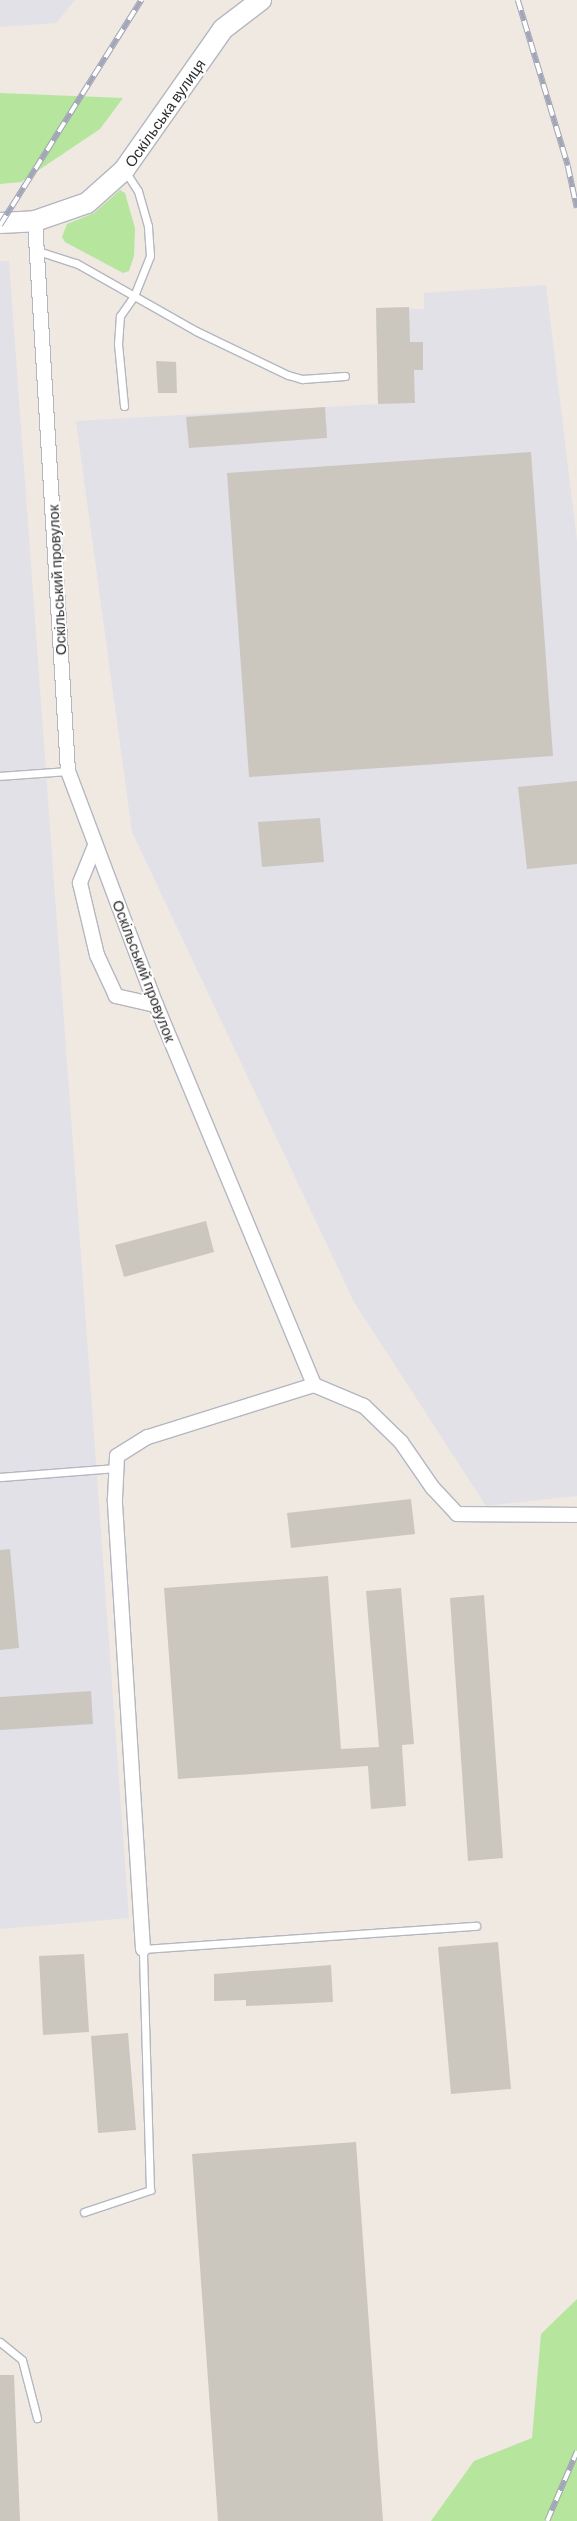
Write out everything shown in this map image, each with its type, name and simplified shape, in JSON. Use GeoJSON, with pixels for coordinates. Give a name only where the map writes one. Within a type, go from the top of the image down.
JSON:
{"type":"FeatureCollection","features":[{"type":"Feature","properties":{"kind":"main road","name":"Оскільська вулиця"},"geometry":{"type":"LineString","coordinates":[[0,223],[35,221],[86,203],[124,170],[223,29],[261,0]]}},
{"type":"Feature","properties":{"kind":"street","name":"Оскільський провулок"},"geometry":{"type":"LineString","coordinates":[[35,221],[68,771],[94,848],[156,1005],[314,1385]]}},
{"type":"Feature","properties":{"kind":"street"},"geometry":{"type":"LineString","coordinates":[[94,848],[80,883],[97,955],[116,996],[156,1005]]}},
{"type":"Feature","properties":{"kind":"street"},"geometry":{"type":"LineString","coordinates":[[143,1949],[116,1456],[148,1437],[314,1385],[364,1406],[400,1442],[432,1487],[457,1514],[577,1515]]}},
{"type":"Feature","properties":{"kind":"lane"},"geometry":{"type":"LineString","coordinates":[[124,170],[138,191],[148,226],[150,256],[134,296],[120,316],[118,344],[124,406]]}},
{"type":"Feature","properties":{"kind":"lane"},"geometry":{"type":"LineString","coordinates":[[38,251],[76,263],[196,331],[288,375],[302,379],[345,376]]}},
{"type":"Feature","properties":{"kind":"lane"},"geometry":{"type":"LineString","coordinates":[[0,776],[68,771]]}},
{"type":"Feature","properties":{"kind":"lane"},"geometry":{"type":"LineString","coordinates":[[0,1477],[116,1468]]}},
{"type":"Feature","properties":{"kind":"lane"},"geometry":{"type":"LineString","coordinates":[[84,2212],[150,2190],[143,1949],[476,1926]]}},
{"type":"Feature","properties":{"kind":"lane"},"geometry":{"type":"LineString","coordinates":[[0,2342],[22,2360],[37,2418]]}},
{"type":"Feature","properties":{"kind":"shaded area"},"geometry":{"type":"Polygon","coordinates":[[[0,0],[75,0],[56,23],[0,27],[0,0]]]}},
{"type":"Feature","properties":{"kind":"shaded area"},"geometry":{"type":"Polygon","coordinates":[[[0,261],[9,261],[129,1918],[0,1929],[0,261]]]}},
{"type":"Feature","properties":{"kind":"shaded area"},"geometry":{"type":"Polygon","coordinates":[[[546,285],[577,541],[577,1496],[486,1506],[354,1302],[132,832],[76,421],[378,404],[376,308],[424,309],[424,293],[546,285]]]}},
{"type":"Feature","properties":{"kind":"green space"},"geometry":{"type":"Polygon","coordinates":[[[0,93],[123,98],[100,129],[21,182],[0,184],[0,93]]]}},
{"type":"Feature","properties":{"kind":"green space"},"geometry":{"type":"Polygon","coordinates":[[[120,190],[125,193],[135,228],[134,256],[129,271],[123,273],[65,242],[62,237],[67,224],[94,213],[120,190]]]}},
{"type":"Feature","properties":{"kind":"green space"},"geometry":{"type":"Polygon","coordinates":[[[577,2299],[577,2521],[431,2521],[474,2461],[532,2438],[541,2334],[577,2299]]]}},
{"type":"Feature","properties":{"kind":"building"},"geometry":{"type":"Polygon","coordinates":[[[409,307],[410,342],[423,342],[423,370],[414,370],[415,403],[378,404],[376,308],[409,307]]]}},
{"type":"Feature","properties":{"kind":"building"},"geometry":{"type":"Polygon","coordinates":[[[156,361],[176,362],[177,393],[158,393],[156,361]]]}},
{"type":"Feature","properties":{"kind":"building"},"geometry":{"type":"Polygon","coordinates":[[[325,407],[327,438],[189,448],[186,417],[325,407]]]}},
{"type":"Feature","properties":{"kind":"building"},"geometry":{"type":"Polygon","coordinates":[[[531,452],[553,756],[249,777],[227,473],[531,452]]]}},
{"type":"Feature","properties":{"kind":"building"},"geometry":{"type":"Polygon","coordinates":[[[577,781],[577,864],[527,869],[518,787],[577,781]]]}},
{"type":"Feature","properties":{"kind":"building"},"geometry":{"type":"Polygon","coordinates":[[[320,818],[324,862],[262,867],[258,822],[320,818]]]}},
{"type":"Feature","properties":{"kind":"building"},"geometry":{"type":"Polygon","coordinates":[[[206,1221],[214,1252],[124,1277],[115,1245],[206,1221]]]}},
{"type":"Feature","properties":{"kind":"building"},"geometry":{"type":"Polygon","coordinates":[[[411,1499],[415,1534],[291,1548],[287,1513],[411,1499]]]}},
{"type":"Feature","properties":{"kind":"building"},"geometry":{"type":"Polygon","coordinates":[[[10,1549],[19,1648],[0,1650],[0,1550],[10,1549]]]}},
{"type":"Feature","properties":{"kind":"building"},"geometry":{"type":"Polygon","coordinates":[[[328,1576],[341,1749],[379,1747],[366,1591],[401,1588],[414,1744],[402,1745],[406,1806],[371,1809],[368,1766],[178,1779],[164,1588],[328,1576]]]}},
{"type":"Feature","properties":{"kind":"building"},"geometry":{"type":"Polygon","coordinates":[[[484,1595],[503,1858],[468,1861],[450,1598],[484,1595]]]}},
{"type":"Feature","properties":{"kind":"building"},"geometry":{"type":"Polygon","coordinates":[[[91,1691],[93,1724],[0,1730],[0,1697],[91,1691]]]}},
{"type":"Feature","properties":{"kind":"building"},"geometry":{"type":"Polygon","coordinates":[[[498,1942],[511,2089],[451,2094],[438,1947],[498,1942]]]}},
{"type":"Feature","properties":{"kind":"building"},"geometry":{"type":"Polygon","coordinates":[[[84,1954],[89,2032],[43,2035],[39,1956],[84,1954]]]}},
{"type":"Feature","properties":{"kind":"building"},"geometry":{"type":"Polygon","coordinates":[[[331,1965],[333,2002],[246,2006],[246,2000],[214,2001],[214,1974],[331,1965]]]}},
{"type":"Feature","properties":{"kind":"building"},"geometry":{"type":"Polygon","coordinates":[[[128,2033],[136,2130],[98,2133],[91,2036],[128,2033]]]}},
{"type":"Feature","properties":{"kind":"building"},"geometry":{"type":"Polygon","coordinates":[[[356,2142],[383,2521],[218,2521],[192,2154],[356,2142]]]}},
{"type":"Feature","properties":{"kind":"building"},"geometry":{"type":"Polygon","coordinates":[[[0,2375],[14,2375],[20,2521],[0,2521],[0,2375]]]}},
{"type":"Feature","properties":{"kind":"railway"},"geometry":{"type":"LineString","coordinates":[[0,225],[141,0]]}},
{"type":"Feature","properties":{"kind":"railway"},"geometry":{"type":"LineString","coordinates":[[518,0],[568,166],[577,208]]}},
{"type":"Feature","properties":{"kind":"railway"},"geometry":{"type":"LineString","coordinates":[[547,2521],[577,2451]]}}]}
